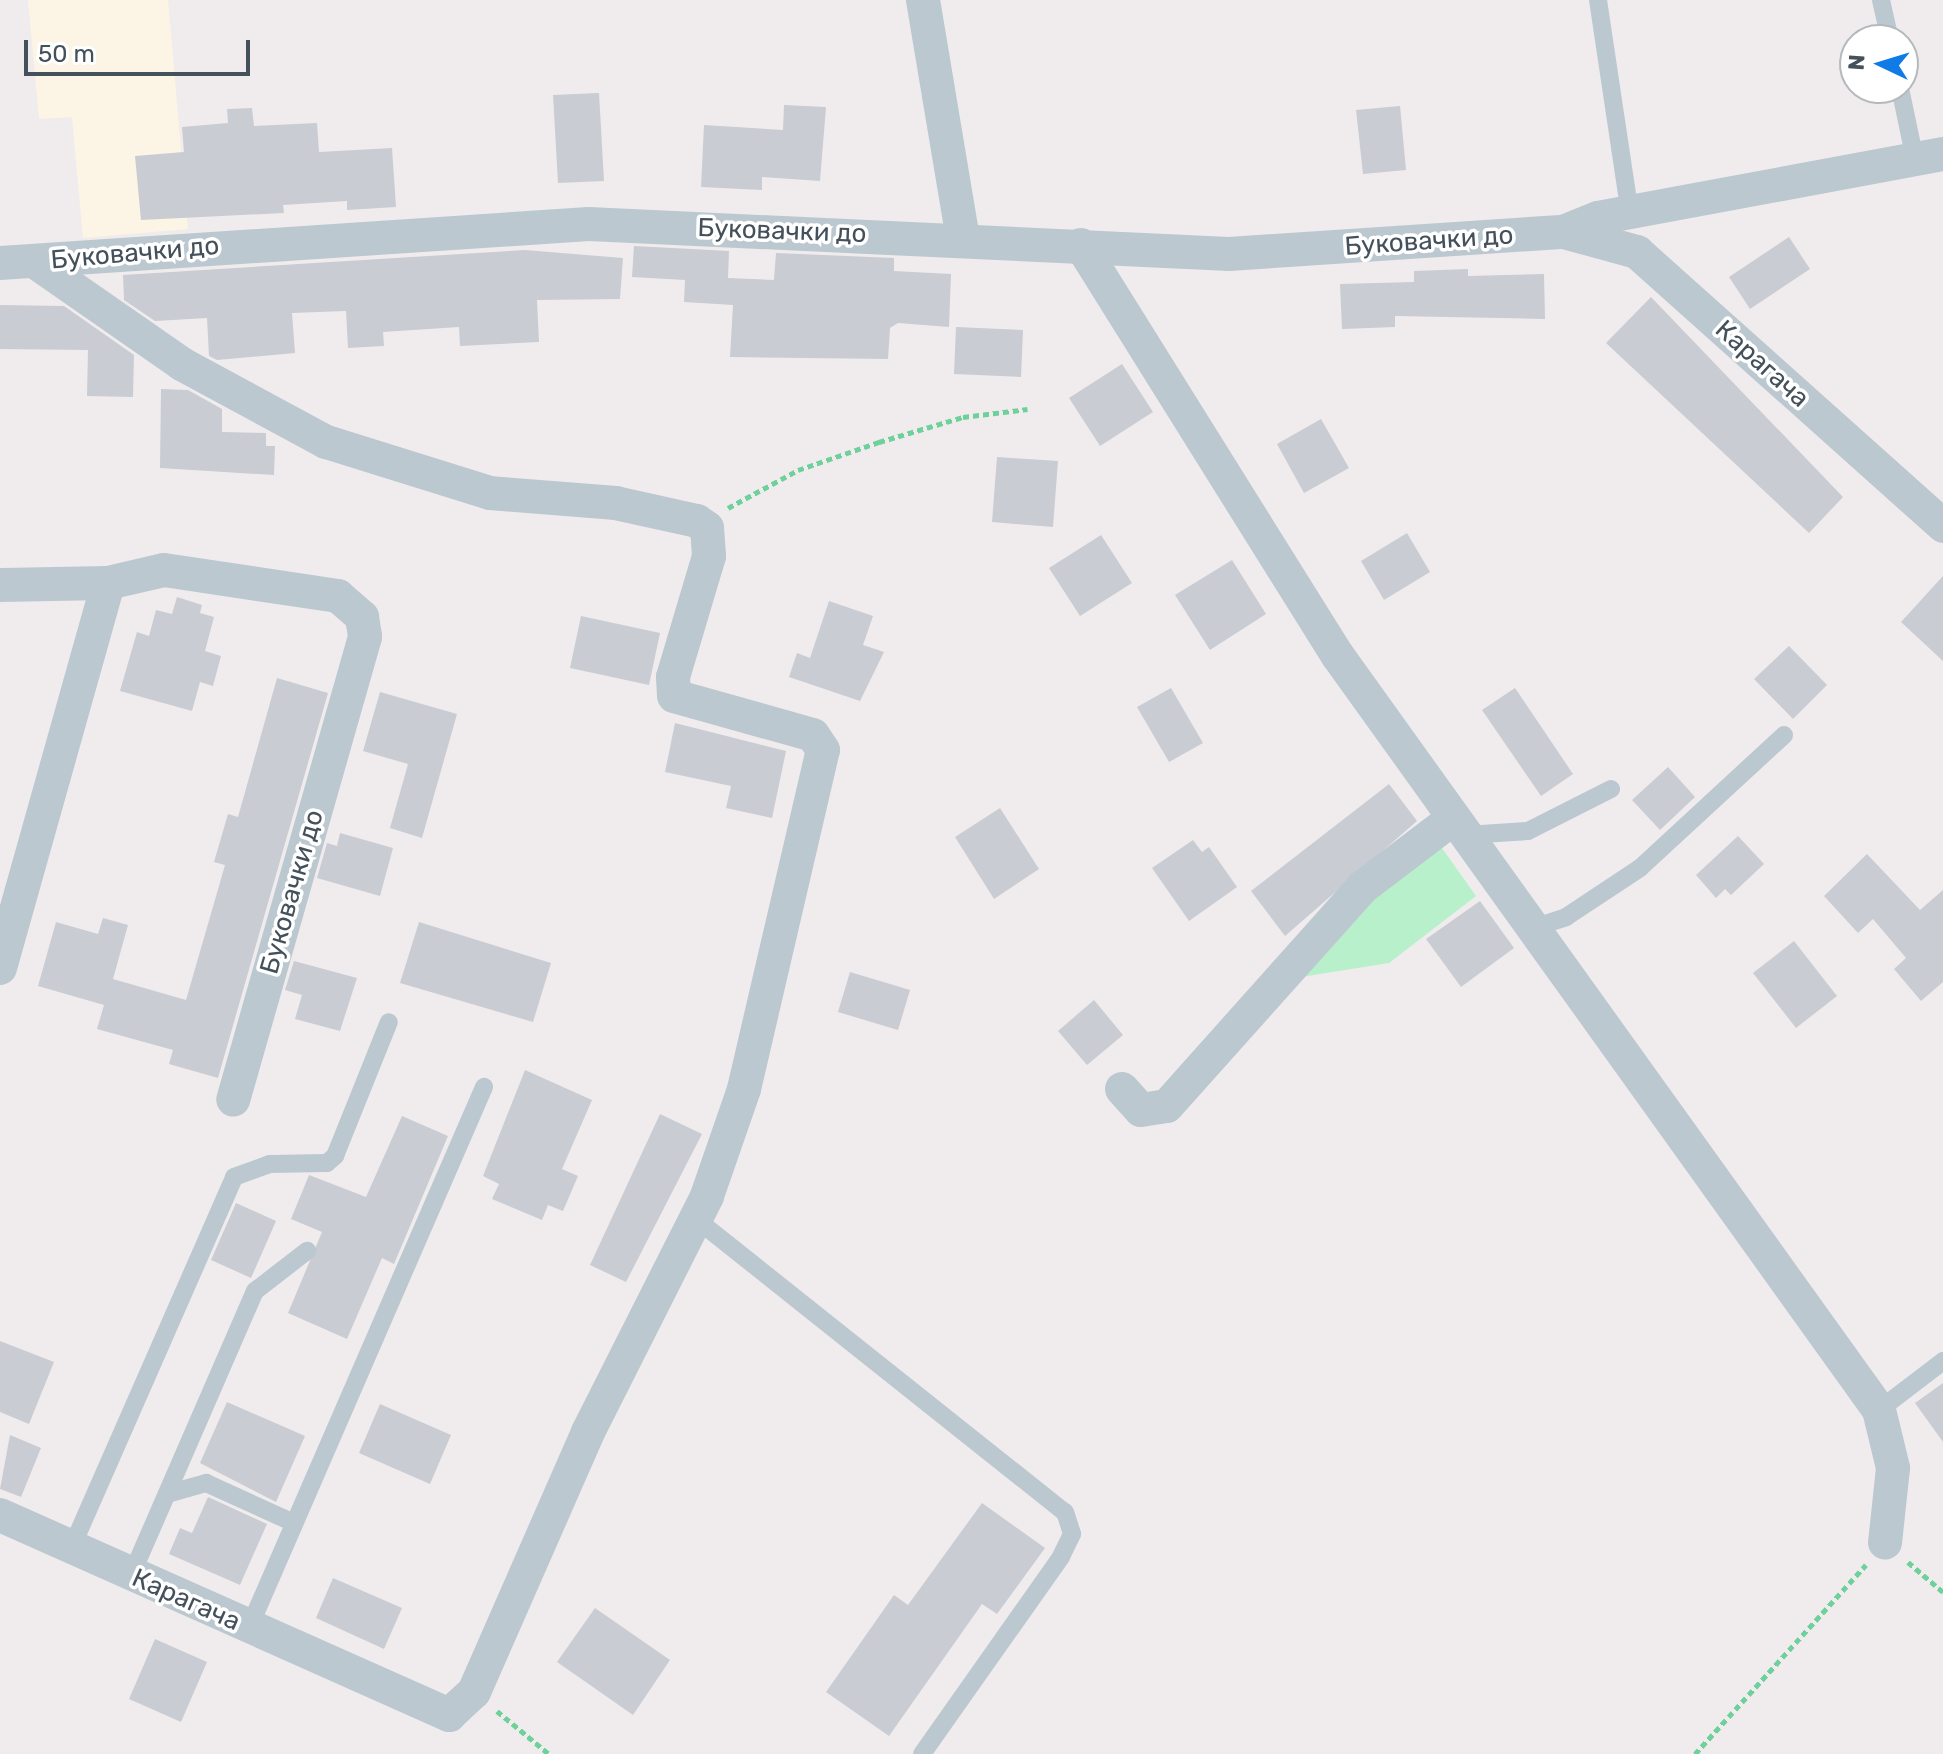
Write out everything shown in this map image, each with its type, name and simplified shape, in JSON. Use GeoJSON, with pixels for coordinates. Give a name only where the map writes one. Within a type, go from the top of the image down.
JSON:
{"type":"FeatureCollection","features":[{"type":"Feature","properties":{"kind":"street"},"geometry":{"type":"LineString","coordinates":[[923,0],[963,238]]}},
{"type":"Feature","properties":{"kind":"street"},"geometry":{"type":"LineString","coordinates":[[1564,232],[1630,213],[1929,157]]}},
{"type":"Feature","properties":{"kind":"street","name":"Буковачки до"},"geometry":{"type":"LineString","coordinates":[[0,263],[589,224],[963,238],[1229,254],[1564,232]]}},
{"type":"Feature","properties":{"kind":"street","name":"Карагача"},"geometry":{"type":"LineString","coordinates":[[1564,232],[1637,252],[1943,526]]}},
{"type":"Feature","properties":{"kind":"street"},"geometry":{"type":"LineString","coordinates":[[1081,245],[1338,656],[1879,1410],[1893,1468],[1885,1543]]}},
{"type":"Feature","properties":{"kind":"street"},"geometry":{"type":"LineString","coordinates":[[35,262],[182,364],[326,442],[490,493],[672,511],[707,528],[709,556],[673,677],[674,696],[813,735],[823,750],[744,1089],[696,1219],[588,1432],[474,1692]]}},
{"type":"Feature","properties":{"kind":"street","name":"Буковачки до"},"geometry":{"type":"LineString","coordinates":[[0,585],[108,583],[164,570],[338,596],[362,617],[365,637],[233,1100]]}},
{"type":"Feature","properties":{"kind":"street"},"geometry":{"type":"LineString","coordinates":[[0,968],[108,583]]}},
{"type":"Feature","properties":{"kind":"street"},"geometry":{"type":"LineString","coordinates":[[1122,1089],[1141,1110],[1167,1106],[1363,887],[1460,827]]}},
{"type":"Feature","properties":{"kind":"street","name":"Карагача"},"geometry":{"type":"LineString","coordinates":[[0,1515],[373,1684],[449,1715],[474,1692]]}},
{"type":"Feature","properties":{"kind":"lane"},"geometry":{"type":"LineString","coordinates":[[1598,0],[1630,213]]}},
{"type":"Feature","properties":{"kind":"lane"},"geometry":{"type":"LineString","coordinates":[[1881,0],[1886,24]]}},
{"type":"Feature","properties":{"kind":"lane"},"geometry":{"type":"LineString","coordinates":[[1907,104],[1929,157]]}},
{"type":"Feature","properties":{"kind":"lane"},"geometry":{"type":"LineString","coordinates":[[1533,928],[1566,917],[1640,868],[1784,735]]}},
{"type":"Feature","properties":{"kind":"lane"},"geometry":{"type":"LineString","coordinates":[[1460,827],[1528,831],[1611,789]]}},
{"type":"Feature","properties":{"kind":"lane"},"geometry":{"type":"LineString","coordinates":[[71,1549],[234,1177],[270,1164],[327,1163],[335,1156],[389,1022]]}},
{"type":"Feature","properties":{"kind":"lane"},"geometry":{"type":"LineString","coordinates":[[249,1628],[484,1087]]}},
{"type":"Feature","properties":{"kind":"lane"},"geometry":{"type":"LineString","coordinates":[[696,1219],[1065,1512],[1072,1534],[1061,1557],[922,1754]]}},
{"type":"Feature","properties":{"kind":"lane"},"geometry":{"type":"LineString","coordinates":[[131,1576],[255,1291],[307,1251]]}},
{"type":"Feature","properties":{"kind":"lane"},"geometry":{"type":"LineString","coordinates":[[1879,1410],[1943,1361]]}},
{"type":"Feature","properties":{"kind":"lane"},"geometry":{"type":"LineString","coordinates":[[167,1494],[206,1483],[294,1523]]}},
{"type":"Feature","properties":{"kind":"path"},"geometry":{"type":"LineString","coordinates":[[707,528],[732,504],[798,470],[963,417],[1028,409]]}},
{"type":"Feature","properties":{"kind":"path"},"geometry":{"type":"LineString","coordinates":[[1695,1754],[1885,1543],[1943,1592]]}},
{"type":"Feature","properties":{"kind":"path"},"geometry":{"type":"LineString","coordinates":[[474,1692],[549,1754]]}},
{"type":"Feature","properties":{"kind":"shaded area"},"geometry":{"type":"Polygon","coordinates":[[[28,0],[168,0],[188,229],[83,238],[72,117],[39,119],[28,0]]]}},
{"type":"Feature","properties":{"kind":"green space"},"geometry":{"type":"Polygon","coordinates":[[[1437,841],[1476,896],[1389,963],[1301,977],[1367,893],[1437,841]]]}},
{"type":"Feature","properties":{"kind":"building"},"geometry":{"type":"Polygon","coordinates":[[[599,93],[604,181],[558,183],[553,95],[599,93]]]}},
{"type":"Feature","properties":{"kind":"building"},"geometry":{"type":"Polygon","coordinates":[[[784,105],[826,107],[820,181],[762,177],[762,190],[701,187],[704,125],[783,130],[784,105]]]}},
{"type":"Feature","properties":{"kind":"building"},"geometry":{"type":"Polygon","coordinates":[[[1400,106],[1406,170],[1363,174],[1356,110],[1400,106]]]}},
{"type":"Feature","properties":{"kind":"building"},"geometry":{"type":"Polygon","coordinates":[[[252,108],[254,126],[317,123],[319,152],[392,148],[396,207],[347,210],[347,201],[283,205],[284,213],[141,220],[135,156],[184,152],[182,127],[228,123],[227,109],[252,108]]]}},
{"type":"Feature","properties":{"kind":"building"},"geometry":{"type":"Polygon","coordinates":[[[1789,237],[1810,269],[1750,309],[1729,277],[1789,237]]]}},
{"type":"Feature","properties":{"kind":"building"},"geometry":{"type":"Polygon","coordinates":[[[634,246],[729,251],[728,278],[774,280],[776,253],[894,258],[894,271],[951,274],[949,327],[898,323],[890,328],[888,359],[730,357],[733,305],[684,302],[685,280],[632,277],[634,246]]]}},
{"type":"Feature","properties":{"kind":"building"},"geometry":{"type":"Polygon","coordinates":[[[525,250],[623,258],[620,299],[537,300],[539,342],[460,346],[459,327],[383,332],[384,346],[348,348],[346,311],[292,313],[295,353],[217,360],[209,356],[207,318],[155,321],[124,300],[123,275],[525,250]]]}},
{"type":"Feature","properties":{"kind":"building"},"geometry":{"type":"Polygon","coordinates":[[[1468,269],[1468,276],[1544,274],[1545,319],[1395,316],[1395,327],[1342,329],[1340,284],[1414,282],[1414,271],[1468,269]]]}},
{"type":"Feature","properties":{"kind":"building"},"geometry":{"type":"Polygon","coordinates":[[[1651,297],[1843,497],[1809,533],[1606,343],[1651,297]]]}},
{"type":"Feature","properties":{"kind":"building"},"geometry":{"type":"Polygon","coordinates":[[[0,305],[64,306],[134,355],[133,397],[87,396],[88,350],[0,349],[0,305]]]}},
{"type":"Feature","properties":{"kind":"building"},"geometry":{"type":"Polygon","coordinates":[[[956,327],[1023,330],[1021,377],[954,374],[956,327]]]}},
{"type":"Feature","properties":{"kind":"building"},"geometry":{"type":"Polygon","coordinates":[[[1122,364],[1153,412],[1100,446],[1069,398],[1122,364]]]}},
{"type":"Feature","properties":{"kind":"building"},"geometry":{"type":"Polygon","coordinates":[[[161,389],[188,390],[222,409],[222,432],[266,433],[266,446],[275,446],[274,475],[160,468],[161,389]]]}},
{"type":"Feature","properties":{"kind":"building"},"geometry":{"type":"Polygon","coordinates":[[[1321,419],[1349,468],[1304,493],[1277,444],[1321,419]]]}},
{"type":"Feature","properties":{"kind":"building"},"geometry":{"type":"Polygon","coordinates":[[[997,457],[1058,461],[1053,527],[992,522],[997,457]]]}},
{"type":"Feature","properties":{"kind":"building"},"geometry":{"type":"Polygon","coordinates":[[[1407,533],[1430,572],[1384,600],[1361,561],[1407,533]]]}},
{"type":"Feature","properties":{"kind":"building"},"geometry":{"type":"Polygon","coordinates":[[[1101,535],[1132,583],[1080,616],[1049,568],[1101,535]]]}},
{"type":"Feature","properties":{"kind":"building"},"geometry":{"type":"Polygon","coordinates":[[[1232,560],[1266,614],[1210,650],[1175,595],[1232,560]]]}},
{"type":"Feature","properties":{"kind":"building"},"geometry":{"type":"Polygon","coordinates":[[[1943,576],[1943,661],[1901,622],[1943,576]]]}},
{"type":"Feature","properties":{"kind":"building"},"geometry":{"type":"Polygon","coordinates":[[[177,597],[202,605],[200,613],[214,617],[205,651],[221,656],[213,686],[200,682],[192,711],[120,691],[137,632],[149,636],[156,610],[172,614],[177,597]]]}},
{"type":"Feature","properties":{"kind":"building"},"geometry":{"type":"Polygon","coordinates":[[[829,601],[873,616],[863,645],[884,652],[860,701],[789,677],[797,653],[810,658],[829,601]]]}},
{"type":"Feature","properties":{"kind":"building"},"geometry":{"type":"Polygon","coordinates":[[[581,616],[660,633],[649,685],[570,668],[581,616]]]}},
{"type":"Feature","properties":{"kind":"building"},"geometry":{"type":"Polygon","coordinates":[[[1789,646],[1827,685],[1793,719],[1754,679],[1789,646]]]}},
{"type":"Feature","properties":{"kind":"building"},"geometry":{"type":"Polygon","coordinates":[[[277,678],[328,693],[218,1078],[169,1064],[173,1050],[97,1029],[104,1005],[38,986],[56,922],[98,934],[103,918],[128,925],[113,979],[186,1000],[225,865],[214,862],[228,814],[238,817],[277,678]]]}},
{"type":"Feature","properties":{"kind":"building"},"geometry":{"type":"Polygon","coordinates":[[[1171,688],[1203,743],[1169,762],[1137,707],[1171,688]]]}},
{"type":"Feature","properties":{"kind":"building"},"geometry":{"type":"Polygon","coordinates":[[[1515,688],[1573,774],[1541,796],[1482,710],[1515,688]]]}},
{"type":"Feature","properties":{"kind":"building"},"geometry":{"type":"Polygon","coordinates":[[[380,692],[457,714],[422,838],[390,828],[408,764],[363,751],[380,692]]]}},
{"type":"Feature","properties":{"kind":"building"},"geometry":{"type":"Polygon","coordinates":[[[675,723],[786,751],[772,818],[726,808],[731,786],[665,772],[675,723]]]}},
{"type":"Feature","properties":{"kind":"building"},"geometry":{"type":"Polygon","coordinates":[[[1668,767],[1695,797],[1660,830],[1632,800],[1668,767]]]}},
{"type":"Feature","properties":{"kind":"building"},"geometry":{"type":"Polygon","coordinates":[[[1389,784],[1417,821],[1285,936],[1251,891],[1389,784]]]}},
{"type":"Feature","properties":{"kind":"building"},"geometry":{"type":"Polygon","coordinates":[[[1000,808],[1039,869],[994,899],[955,837],[1000,808]]]}},
{"type":"Feature","properties":{"kind":"building"},"geometry":{"type":"Polygon","coordinates":[[[340,833],[393,848],[380,896],[317,878],[327,843],[337,846],[340,833]]]}},
{"type":"Feature","properties":{"kind":"building"},"geometry":{"type":"Polygon","coordinates":[[[1738,836],[1764,864],[1731,895],[1725,889],[1716,898],[1696,875],[1738,836]]]}},
{"type":"Feature","properties":{"kind":"building"},"geometry":{"type":"Polygon","coordinates":[[[1193,840],[1202,852],[1209,847],[1237,887],[1189,921],[1152,868],[1193,840]]]}},
{"type":"Feature","properties":{"kind":"building"},"geometry":{"type":"Polygon","coordinates":[[[1867,854],[1920,910],[1943,890],[1943,982],[1921,1001],[1894,969],[1906,958],[1873,919],[1858,933],[1824,896],[1867,854]]]}},
{"type":"Feature","properties":{"kind":"building"},"geometry":{"type":"Polygon","coordinates":[[[1480,901],[1514,948],[1461,987],[1426,939],[1480,901]]]}},
{"type":"Feature","properties":{"kind":"building"},"geometry":{"type":"Polygon","coordinates":[[[419,922],[551,963],[533,1022],[400,983],[419,922]]]}},
{"type":"Feature","properties":{"kind":"building"},"geometry":{"type":"Polygon","coordinates":[[[1794,941],[1837,996],[1796,1028],[1753,973],[1794,941]]]}},
{"type":"Feature","properties":{"kind":"building"},"geometry":{"type":"Polygon","coordinates":[[[294,961],[357,978],[340,1031],[295,1019],[302,995],[285,990],[294,961]]]}},
{"type":"Feature","properties":{"kind":"building"},"geometry":{"type":"Polygon","coordinates":[[[850,972],[910,990],[898,1030],[838,1012],[850,972]]]}},
{"type":"Feature","properties":{"kind":"building"},"geometry":{"type":"Polygon","coordinates":[[[1094,1000],[1123,1035],[1087,1065],[1058,1031],[1094,1000]]]}},
{"type":"Feature","properties":{"kind":"building"},"geometry":{"type":"Polygon","coordinates":[[[525,1070],[592,1100],[562,1169],[578,1176],[563,1211],[548,1205],[542,1220],[492,1199],[499,1184],[483,1176],[525,1070]]]}},
{"type":"Feature","properties":{"kind":"building"},"geometry":{"type":"Polygon","coordinates":[[[660,1114],[702,1134],[626,1282],[590,1265],[660,1114]]]}},
{"type":"Feature","properties":{"kind":"building"},"geometry":{"type":"Polygon","coordinates":[[[402,1116],[448,1136],[394,1264],[382,1258],[347,1339],[288,1313],[322,1232],[291,1219],[309,1175],[366,1197],[402,1116]]]}},
{"type":"Feature","properties":{"kind":"building"},"geometry":{"type":"Polygon","coordinates":[[[236,1203],[276,1221],[251,1278],[211,1260],[236,1203]]]}},
{"type":"Feature","properties":{"kind":"building"},"geometry":{"type":"Polygon","coordinates":[[[0,1341],[54,1362],[29,1424],[0,1412],[0,1341]]]}},
{"type":"Feature","properties":{"kind":"building"},"geometry":{"type":"Polygon","coordinates":[[[1943,1383],[1943,1442],[1915,1403],[1943,1383]]]}},
{"type":"Feature","properties":{"kind":"building"},"geometry":{"type":"Polygon","coordinates":[[[227,1402],[305,1436],[276,1502],[200,1463],[227,1402]]]}},
{"type":"Feature","properties":{"kind":"building"},"geometry":{"type":"Polygon","coordinates":[[[380,1404],[451,1435],[430,1484],[359,1453],[380,1404]]]}},
{"type":"Feature","properties":{"kind":"building"},"geometry":{"type":"Polygon","coordinates":[[[10,1435],[41,1448],[21,1497],[0,1489],[10,1435]]]}},
{"type":"Feature","properties":{"kind":"building"},"geometry":{"type":"Polygon","coordinates":[[[208,1497],[267,1524],[240,1585],[169,1554],[180,1528],[192,1533],[208,1497]]]}},
{"type":"Feature","properties":{"kind":"building"},"geometry":{"type":"Polygon","coordinates":[[[982,1503],[1045,1548],[997,1614],[982,1604],[889,1736],[826,1692],[894,1595],[908,1605],[982,1503]]]}},
{"type":"Feature","properties":{"kind":"building"},"geometry":{"type":"Polygon","coordinates":[[[333,1578],[402,1608],[384,1649],[316,1618],[333,1578]]]}},
{"type":"Feature","properties":{"kind":"building"},"geometry":{"type":"Polygon","coordinates":[[[595,1608],[670,1660],[633,1715],[557,1662],[595,1608]]]}},
{"type":"Feature","properties":{"kind":"building"},"geometry":{"type":"Polygon","coordinates":[[[155,1639],[207,1662],[181,1722],[129,1699],[155,1639]]]}}]}
